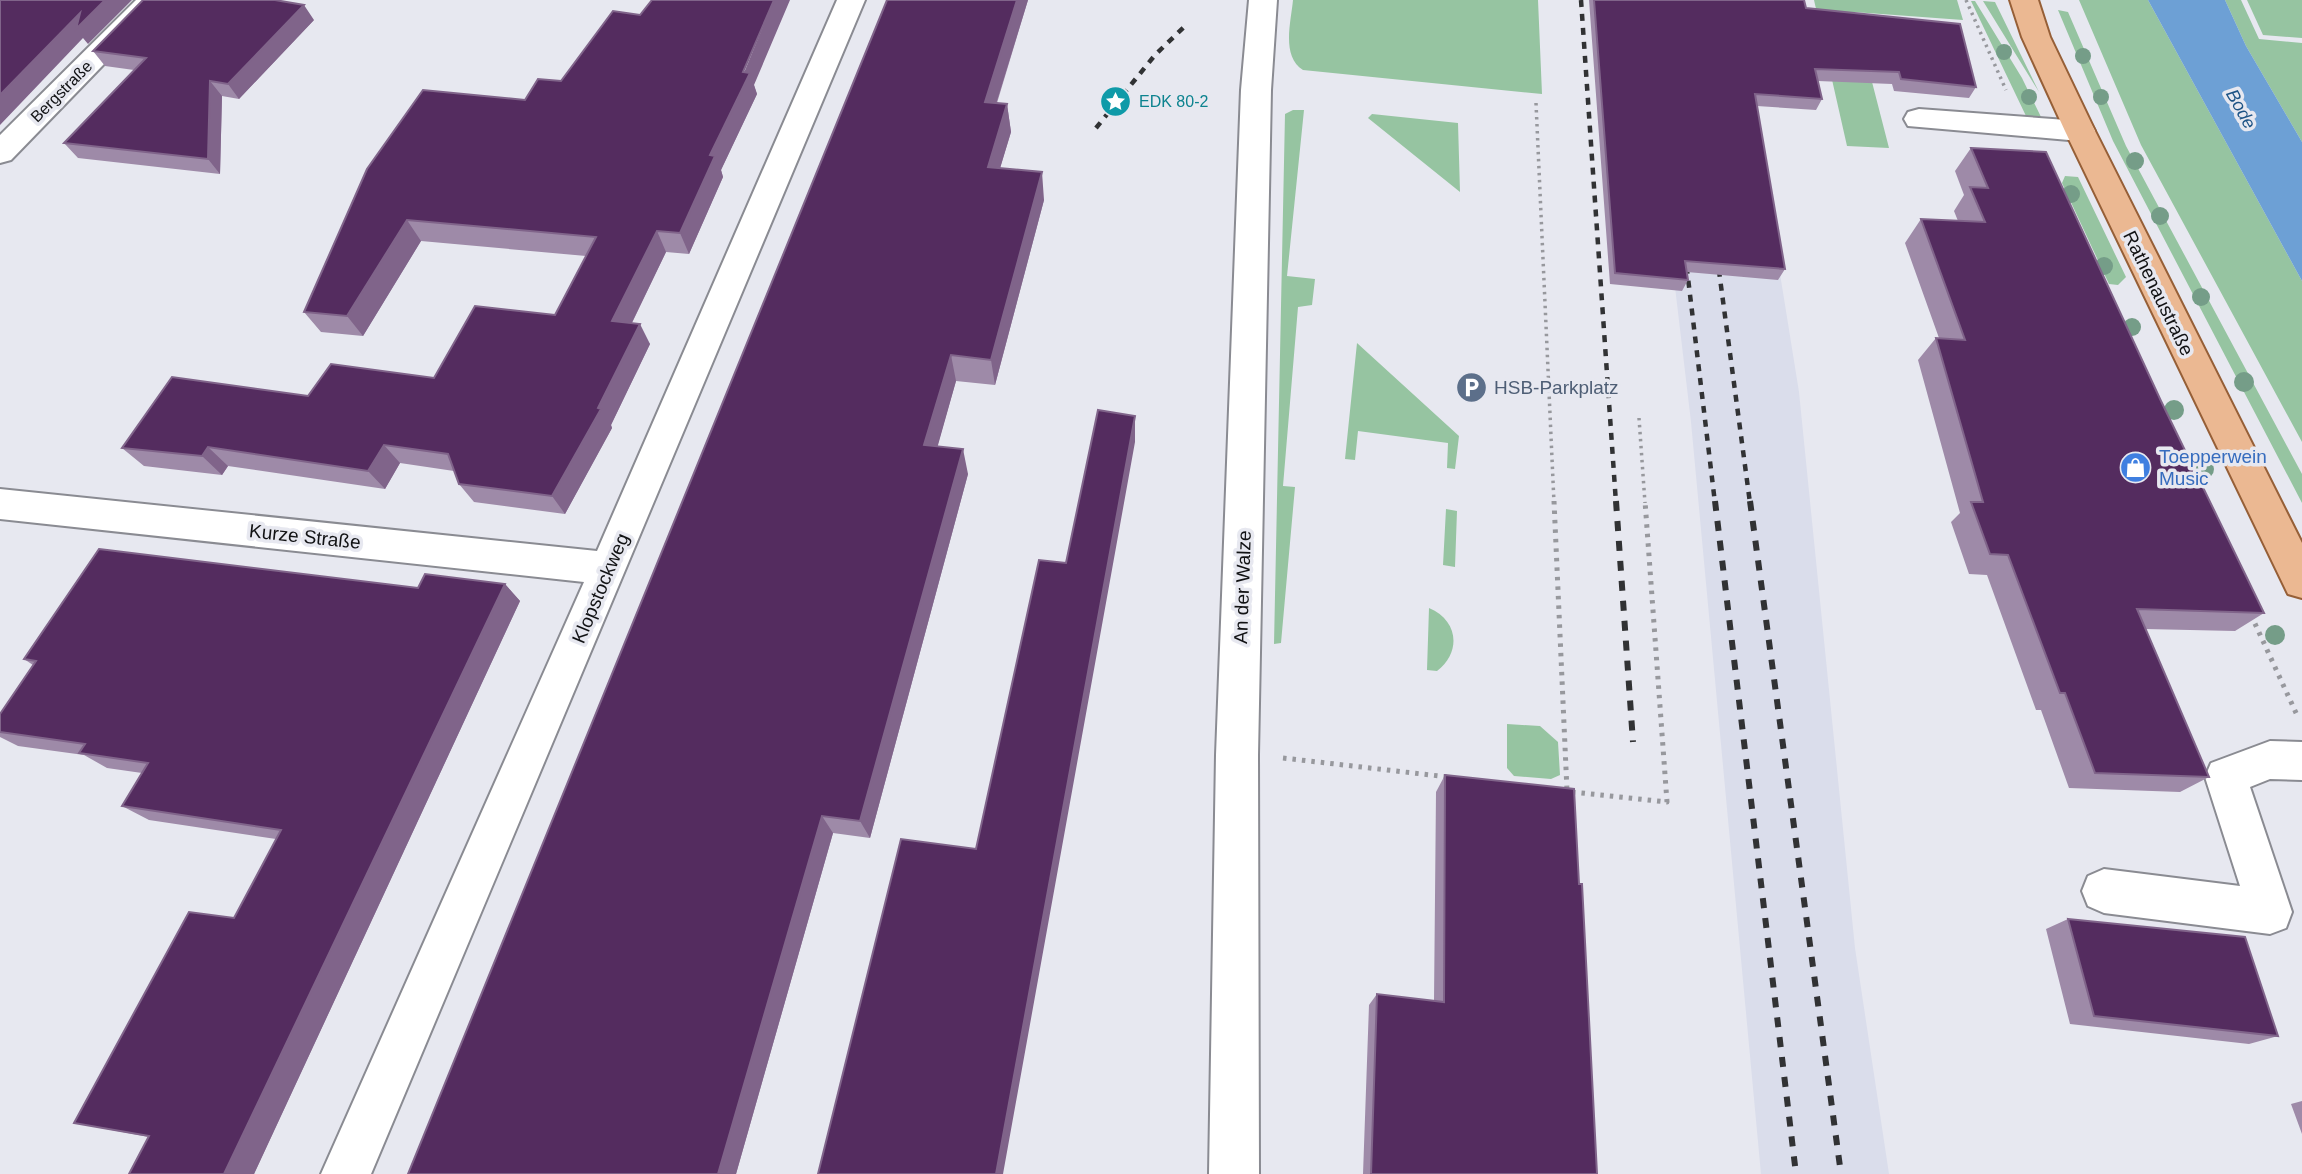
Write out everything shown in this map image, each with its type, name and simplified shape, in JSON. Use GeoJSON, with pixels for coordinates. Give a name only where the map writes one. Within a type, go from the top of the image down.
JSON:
{"type":"FeatureCollection","features":[{"type":"Feature","properties":{"kind":"main road","name":"Rathenaustraße"},"geometry":{"type":"LineString","coordinates":[[2024,0],[2036,37],[2080,131],[2302,582]]}},
{"type":"Feature","properties":{"kind":"street","name":"Bergstraße"},"geometry":{"type":"LineString","coordinates":[[0,153],[152,0]]}},
{"type":"Feature","properties":{"kind":"street","name":"Klopstockweg"},"geometry":{"type":"LineString","coordinates":[[346,1174],[609,568],[850,0]]}},
{"type":"Feature","properties":{"kind":"street","name":"An der Walze"},"geometry":{"type":"LineString","coordinates":[[1234,1174],[1237,755],[1256,90],[1264,0]]}},
{"type":"Feature","properties":{"kind":"street"},"geometry":{"type":"LineString","coordinates":[[1919,119],[2080,131]]}},
{"type":"Feature","properties":{"kind":"street","name":"Kurze Straße"},"geometry":{"type":"LineString","coordinates":[[0,504],[609,568]]}},
{"type":"Feature","properties":{"kind":"street"},"geometry":{"type":"LineString","coordinates":[[2104,891],[2270,912],[2226,776],[2270,760],[2302,761]]}},
{"type":"Feature","properties":{"kind":"path"},"geometry":{"type":"LineString","coordinates":[[1536,103],[1567,791]]}},
{"type":"Feature","properties":{"kind":"path"},"geometry":{"type":"LineString","coordinates":[[1553,789],[1667,803],[1639,418]]}},
{"type":"Feature","properties":{"kind":"path"},"geometry":{"type":"LineString","coordinates":[[2250,614],[2302,725]]}},
{"type":"Feature","properties":{"kind":"path"},"geometry":{"type":"LineString","coordinates":[[1237,755],[1456,778]]}},
{"type":"Feature","properties":{"kind":"shaded area"},"geometry":{"type":"Polygon","coordinates":[[[1641,0],[1736,0],[1799,392],[1855,948],[1889,1174],[1761,1174],[1691,422],[1641,0]]]}},
{"type":"Feature","properties":{"kind":"green space"},"geometry":{"type":"Polygon","coordinates":[[[1293,0],[1538,0],[1542,94],[1303,70],[1296,64],[1290,48],[1289,28],[1293,0]]]}},
{"type":"Feature","properties":{"kind":"green space"},"geometry":{"type":"Polygon","coordinates":[[[1814,0],[1957,0],[1963,20],[1854,12],[1889,148],[1847,146],[1814,0]]]}},
{"type":"Feature","properties":{"kind":"green space"},"geometry":{"type":"Polygon","coordinates":[[[2079,0],[2148,0],[2302,281],[2302,442],[2141,145],[2079,0]]]}},
{"type":"Feature","properties":{"kind":"green space"},"geometry":{"type":"Polygon","coordinates":[[[2225,0],[2241,0],[2259,39],[2302,43],[2302,142],[2246,46],[2225,0]]]}},
{"type":"Feature","properties":{"kind":"green space"},"geometry":{"type":"Polygon","coordinates":[[[2247,0],[2302,0],[2302,38],[2263,35],[2247,0]]]}},
{"type":"Feature","properties":{"kind":"green space"},"geometry":{"type":"Polygon","coordinates":[[[1971,1],[1975,1],[2022,78],[2041,117],[2026,116],[1971,1]]]}},
{"type":"Feature","properties":{"kind":"green space"},"geometry":{"type":"Polygon","coordinates":[[[1983,1],[1995,2],[2039,92],[1983,1]]]}},
{"type":"Feature","properties":{"kind":"green space"},"geometry":{"type":"Polygon","coordinates":[[[2058,10],[2068,12],[2126,146],[2302,474],[2302,503],[2113,141],[2058,10]]]}},
{"type":"Feature","properties":{"kind":"green space"},"geometry":{"type":"Polygon","coordinates":[[[1293,110],[1304,110],[1287,276],[1315,279],[1312,305],[1298,307],[1283,486],[1295,487],[1281,643],[1274,644],[1285,114],[1293,110]]]}},
{"type":"Feature","properties":{"kind":"green space"},"geometry":{"type":"Polygon","coordinates":[[[1372,114],[1458,123],[1460,192],[1368,118],[1372,114]]]}},
{"type":"Feature","properties":{"kind":"green space"},"geometry":{"type":"Polygon","coordinates":[[[2065,176],[2078,177],[2126,277],[2118,285],[2109,284],[2062,183],[2065,176]]]}},
{"type":"Feature","properties":{"kind":"green space"},"geometry":{"type":"Polygon","coordinates":[[[1357,343],[1459,436],[1455,469],[1447,468],[1448,443],[1358,431],[1355,460],[1345,459],[1357,343]]]}},
{"type":"Feature","properties":{"kind":"green space"},"geometry":{"type":"Polygon","coordinates":[[[1446,509],[1457,511],[1455,567],[1443,565],[1446,509]]]}},
{"type":"Feature","properties":{"kind":"green space"},"geometry":{"type":"Polygon","coordinates":[[[1429,608],[1446,620],[1453,637],[1450,655],[1437,671],[1427,670],[1429,608]]]}},
{"type":"Feature","properties":{"kind":"green space"},"geometry":{"type":"Polygon","coordinates":[[[1507,724],[1540,726],[1558,742],[1560,775],[1551,779],[1514,776],[1507,768],[1507,724]]]}},
{"type":"Feature","properties":{"kind":"water","name":"Bode"},"geometry":{"type":"Polygon","coordinates":[[[2148,0],[2225,0],[2246,46],[2302,142],[2302,281],[2148,0]]]}},
{"type":"Feature","properties":{"kind":"building"},"geometry":{"type":"Polygon","coordinates":[[[0,0],[105,0],[76,29],[80,13],[0,95],[0,0]]]}},
{"type":"Feature","properties":{"kind":"building"},"geometry":{"type":"Polygon","coordinates":[[[143,0],[275,0],[304,5],[228,84],[210,81],[208,159],[64,143],[146,58],[93,51],[143,0]]]}},
{"type":"Feature","properties":{"kind":"building"},"geometry":{"type":"Polygon","coordinates":[[[652,0],[774,0],[743,72],[750,73],[710,155],[715,156],[680,233],[657,231],[612,321],[640,324],[598,408],[601,409],[552,496],[459,484],[448,454],[384,445],[368,471],[208,447],[202,456],[122,448],[172,377],[308,396],[331,364],[434,378],[475,306],[555,315],[596,237],[407,220],[347,316],[304,312],[367,169],[423,90],[525,100],[538,79],[561,81],[613,11],[640,15],[652,0]]]}},
{"type":"Feature","properties":{"kind":"building"},"geometry":{"type":"Polygon","coordinates":[[[887,0],[1017,0],[985,102],[1007,104],[988,167],[1042,172],[991,360],[951,355],[924,445],[963,449],[860,821],[822,816],[718,1174],[408,1174],[887,0]]]}},
{"type":"Feature","properties":{"kind":"building"},"geometry":{"type":"Polygon","coordinates":[[[1594,0],[1804,0],[1806,8],[1960,24],[1976,87],[1901,79],[1899,72],[1815,69],[1822,99],[1755,94],[1785,269],[1685,261],[1688,280],[1615,273],[1594,0]]]}},
{"type":"Feature","properties":{"kind":"building"},"geometry":{"type":"Polygon","coordinates":[[[1971,148],[2046,152],[2161,401],[2264,613],[2137,609],[2209,777],[2095,773],[2065,693],[2060,693],[2008,555],[1990,554],[1971,502],[1983,502],[1936,338],[1965,340],[1921,219],[1985,222],[1970,187],[1988,188],[1971,148]]]}},
{"type":"Feature","properties":{"kind":"building"},"geometry":{"type":"Polygon","coordinates":[[[1098,410],[1135,416],[996,1174],[818,1174],[901,839],[976,849],[1039,560],[1066,563],[1098,410]]]}},
{"type":"Feature","properties":{"kind":"building"},"geometry":{"type":"Polygon","coordinates":[[[99,549],[418,588],[425,574],[505,584],[224,1174],[129,1174],[149,1136],[74,1123],[189,912],[234,918],[281,830],[122,806],[148,763],[79,753],[85,744],[0,732],[0,714],[36,661],[24,659],[99,549]]]}},
{"type":"Feature","properties":{"kind":"building"},"geometry":{"type":"Polygon","coordinates":[[[1445,775],[1574,789],[1579,884],[1582,884],[1597,1174],[1371,1174],[1377,994],[1444,1002],[1445,775]]]}},
{"type":"Feature","properties":{"kind":"building"},"geometry":{"type":"Polygon","coordinates":[[[2068,919],[2245,937],[2278,1036],[2094,1016],[2068,919]]]}},
{"type":"Feature","properties":{"kind":"railway"},"geometry":{"type":"LineString","coordinates":[[1581,0],[1616,503]]}},
{"type":"Feature","properties":{"kind":"railway"},"geometry":{"type":"LineString","coordinates":[[1096,128],[1155,55],[1186,25]]}},
{"type":"Feature","properties":{"kind":"railway"},"geometry":{"type":"LineString","coordinates":[[1685,253],[1715,503]]}},
{"type":"Feature","properties":{"kind":"railway"},"geometry":{"type":"LineString","coordinates":[[1717,256],[1750,503]]}},
{"type":"Feature","properties":{"kind":"railway"},"geometry":{"type":"LineString","coordinates":[[1616,501],[1633,742]]}},
{"type":"Feature","properties":{"kind":"railway"},"geometry":{"type":"LineString","coordinates":[[1715,501],[1796,1174]]}},
{"type":"Feature","properties":{"kind":"railway"},"geometry":{"type":"LineString","coordinates":[[1750,501],[1841,1174]]}},
{"type":"Feature","properties":{"kind":"place","name":"EDK 80-2"},"geometry":{"type":"Point","coordinates":[1116,101]}},
{"type":"Feature","properties":{"kind":"place","name":"HSB-Parkplatz"},"geometry":{"type":"Point","coordinates":[1471,387]}},
{"type":"Feature","properties":{"kind":"place","name":"Toepperwein Music"},"geometry":{"type":"Point","coordinates":[2136,467]}}]}
